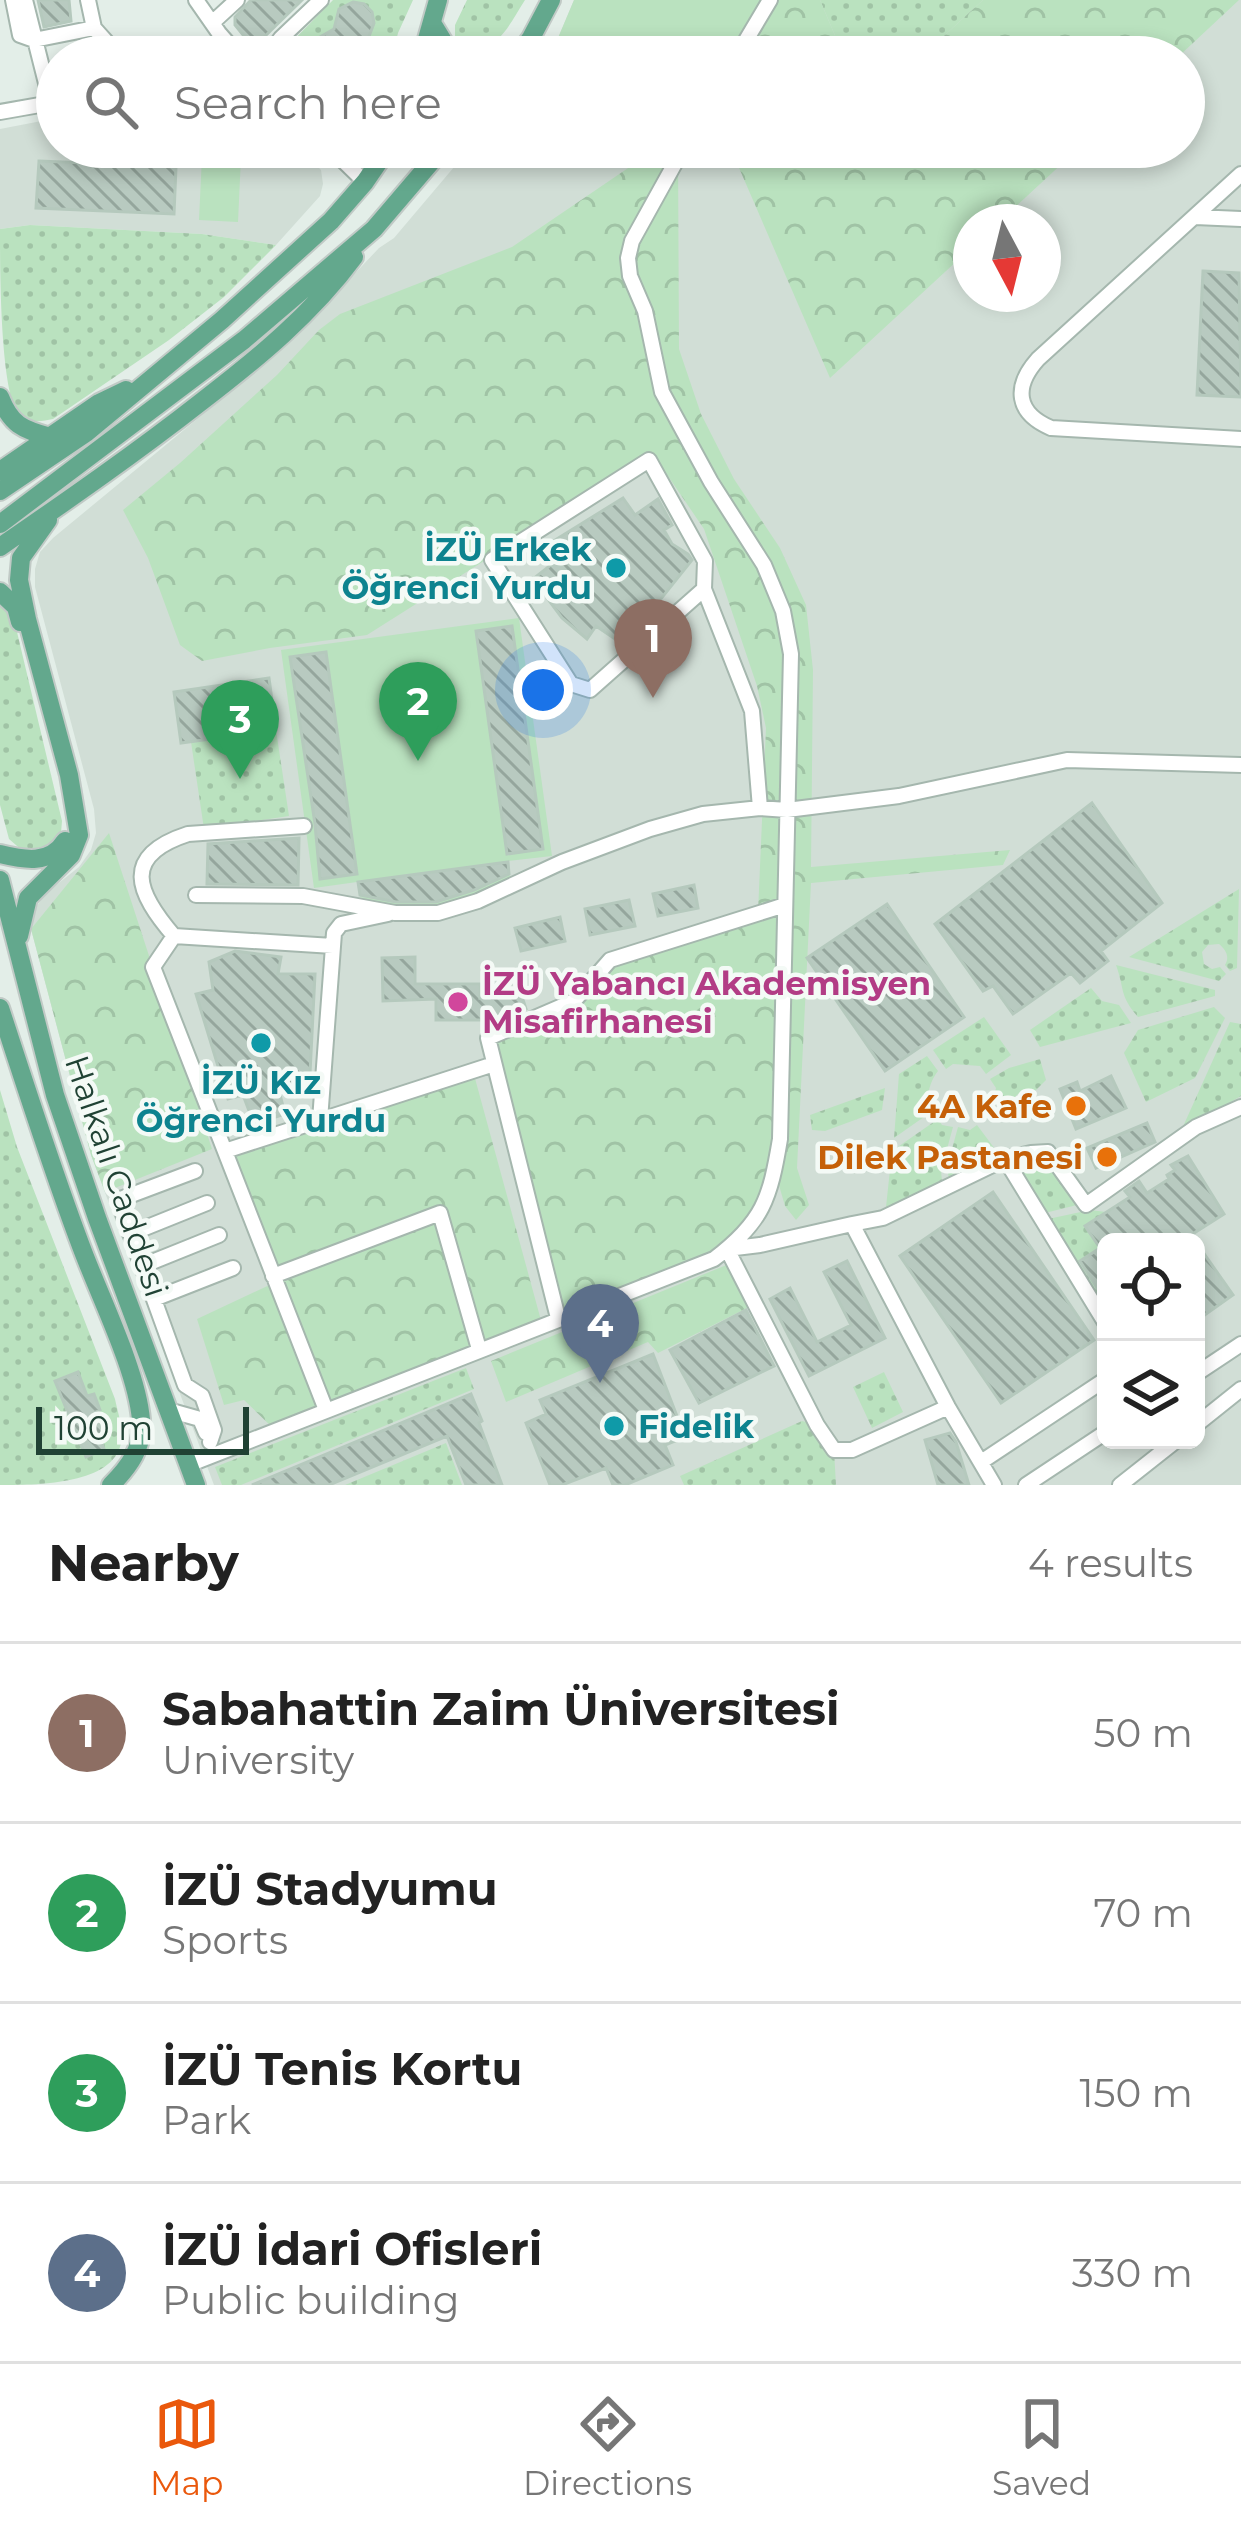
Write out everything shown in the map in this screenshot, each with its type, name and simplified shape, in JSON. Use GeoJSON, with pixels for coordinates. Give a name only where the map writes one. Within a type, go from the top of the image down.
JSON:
{"type":"FeatureCollection","features":[{"type":"Feature","properties":{"kind":"main road"},"geometry":{"type":"LineString","coordinates":[[428,36],[438,0]]}},
{"type":"Feature","properties":{"kind":"main road"},"geometry":{"type":"LineString","coordinates":[[532,36],[550,0]]}},
{"type":"Feature","properties":{"kind":"main road"},"geometry":{"type":"LineString","coordinates":[[432,23],[440,36]]}},
{"type":"Feature","properties":{"kind":"main road"},"geometry":{"type":"LineString","coordinates":[[0,491],[86,433],[157,374],[316,236],[375,168]]}},
{"type":"Feature","properties":{"kind":"main road"},"geometry":{"type":"LineString","coordinates":[[0,547],[134,454],[251,364],[327,293],[426,168]]}},
{"type":"Feature","properties":{"kind":"main road"},"geometry":{"type":"LineString","coordinates":[[0,524],[244,340],[374,229]]}},
{"type":"Feature","properties":{"kind":"main road"},"geometry":{"type":"LineString","coordinates":[[0,471],[99,403],[157,374]]}},
{"type":"Feature","properties":{"kind":"main road"},"geometry":{"type":"LineString","coordinates":[[0,398],[8,417],[26,430],[50,436]]}},
{"type":"Feature","properties":{"kind":"main road"},"geometry":{"type":"LineString","coordinates":[[17,946],[28,898],[70,855],[79,835],[69,776],[19,580],[21,558],[58,506]]}},
{"type":"Feature","properties":{"kind":"main road"},"geometry":{"type":"LineString","coordinates":[[0,592],[16,607],[64,795],[68,828],[68,837],[53,854],[28,861],[0,854]]}},
{"type":"Feature","properties":{"kind":"main road","name":"Halkalı Caddesi"},"geometry":{"type":"LineString","coordinates":[[0,880],[62,1116],[196,1485]]}},
{"type":"Feature","properties":{"kind":"main road","name":"Halkalı Caddesi"},"geometry":{"type":"LineString","coordinates":[[0,1008],[137,1401],[142,1424],[137,1452],[111,1485]]}},
{"type":"Feature","properties":{"kind":"street"},"geometry":{"type":"LineString","coordinates":[[13,0],[20,35],[34,40]]}},
{"type":"Feature","properties":{"kind":"street"},"geometry":{"type":"LineString","coordinates":[[25,0],[36,47]]}},
{"type":"Feature","properties":{"kind":"street"},"geometry":{"type":"LineString","coordinates":[[88,0],[94,28],[101,36]]}},
{"type":"Feature","properties":{"kind":"street"},"geometry":{"type":"LineString","coordinates":[[197,0],[223,36]]}},
{"type":"Feature","properties":{"kind":"street"},"geometry":{"type":"LineString","coordinates":[[212,23],[237,0]]}},
{"type":"Feature","properties":{"kind":"street"},"geometry":{"type":"LineString","coordinates":[[283,36],[321,0]]}},
{"type":"Feature","properties":{"kind":"street"},"geometry":{"type":"LineString","coordinates":[[749,36],[770,0]]}},
{"type":"Feature","properties":{"kind":"street"},"geometry":{"type":"LineString","coordinates":[[54,36],[94,28]]}},
{"type":"Feature","properties":{"kind":"street"},"geometry":{"type":"LineString","coordinates":[[0,112],[36,106]]}},
{"type":"Feature","properties":{"kind":"street"},"geometry":{"type":"LineString","coordinates":[[351,168],[365,182]]}},
{"type":"Feature","properties":{"kind":"street"},"geometry":{"type":"LineString","coordinates":[[188,1465],[210,1449],[326,1410],[714,1259],[759,1217],[775,1172],[780,1139],[791,654],[783,611],[764,565],[662,392],[645,311],[630,276],[632,241],[672,168]]}},
{"type":"Feature","properties":{"kind":"street"},"geometry":{"type":"LineString","coordinates":[[1241,175],[1038,359],[1023,378],[1022,402],[1038,422],[1051,428],[1241,439]]}},
{"type":"Feature","properties":{"kind":"street"},"geometry":{"type":"LineString","coordinates":[[1195,217],[1241,219]]}},
{"type":"Feature","properties":{"kind":"street"},"geometry":{"type":"LineString","coordinates":[[704,589],[590,690],[571,684],[492,560],[650,460],[705,560],[704,589],[752,711],[760,808]]}},
{"type":"Feature","properties":{"kind":"street"},"geometry":{"type":"LineString","coordinates":[[196,895],[303,896],[395,913],[439,914],[562,862],[703,814],[788,810],[899,796],[1067,760],[1241,765]]}},
{"type":"Feature","properties":{"kind":"street"},"geometry":{"type":"LineString","coordinates":[[304,826],[175,838],[144,866],[142,891],[175,936],[333,946]]}},
{"type":"Feature","properties":{"kind":"street"},"geometry":{"type":"LineString","coordinates":[[558,1318],[488,1038],[574,1000],[610,960],[785,905]]}},
{"type":"Feature","properties":{"kind":"street"},"geometry":{"type":"LineString","coordinates":[[320,1120],[334,933],[341,925],[395,913]]}},
{"type":"Feature","properties":{"kind":"street"},"geometry":{"type":"LineString","coordinates":[[175,936],[153,967],[326,1410]]}},
{"type":"Feature","properties":{"kind":"street"},"geometry":{"type":"LineString","coordinates":[[225,1151],[494,1064]]}},
{"type":"Feature","properties":{"kind":"street"},"geometry":{"type":"LineString","coordinates":[[727,1249],[883,1218],[1005,1160],[1031,1153],[1048,1152],[1086,1204],[1196,1127],[1241,1107]]}},
{"type":"Feature","properties":{"kind":"street"},"geometry":{"type":"LineString","coordinates":[[1005,1160],[1097,1309]]}},
{"type":"Feature","properties":{"kind":"street"},"geometry":{"type":"LineString","coordinates":[[195,1171],[118,1200],[185,1385],[202,1396],[210,1449]]}},
{"type":"Feature","properties":{"kind":"street"},"geometry":{"type":"LineString","coordinates":[[130,1234],[207,1203]]}},
{"type":"Feature","properties":{"kind":"street"},"geometry":{"type":"LineString","coordinates":[[273,1276],[440,1213],[479,1349]]}},
{"type":"Feature","properties":{"kind":"street"},"geometry":{"type":"LineString","coordinates":[[852,1224],[948,1408],[994,1485]]}},
{"type":"Feature","properties":{"kind":"street"},"geometry":{"type":"LineString","coordinates":[[142,1266],[219,1235]]}},
{"type":"Feature","properties":{"kind":"street"},"geometry":{"type":"LineString","coordinates":[[727,1249],[833,1450],[852,1450],[948,1408]]}},
{"type":"Feature","properties":{"kind":"street"},"geometry":{"type":"LineString","coordinates":[[154,1299],[233,1268]]}},
{"type":"Feature","properties":{"kind":"street"},"geometry":{"type":"LineString","coordinates":[[1205,1368],[1241,1344]]}},
{"type":"Feature","properties":{"kind":"street"},"geometry":{"type":"LineString","coordinates":[[981,1462],[1097,1385]]}},
{"type":"Feature","properties":{"kind":"street"},"geometry":{"type":"LineString","coordinates":[[1205,1418],[1241,1389]]}},
{"type":"Feature","properties":{"kind":"street"},"geometry":{"type":"LineString","coordinates":[[168,1410],[204,1416]]}},
{"type":"Feature","properties":{"kind":"street"},"geometry":{"type":"LineString","coordinates":[[1033,1484],[1097,1438]]}},
{"type":"Feature","properties":{"kind":"street"},"geometry":{"type":"LineString","coordinates":[[1120,1485],[1166,1449]]}},
{"type":"Feature","properties":{"kind":"shaded area"},"geometry":{"type":"Polygon","coordinates":[[[574,0],[1241,0],[1241,1485],[214,1485],[91,1155],[31,929],[34,910],[46,893],[79,867],[96,833],[94,809],[35,587],[35,569],[40,552],[53,538],[287,345],[394,238],[453,168],[1205,168],[1205,36],[559,36],[574,0]]]}},
{"type":"Feature","properties":{"kind":"shaded area"},"geometry":{"type":"Polygon","coordinates":[[[36,122],[36,168],[319,168],[323,184],[320,196],[276,245],[202,234],[30,225],[0,229],[0,129],[36,122]]]}},
{"type":"Feature","properties":{"kind":"green space"},"geometry":{"type":"Polygon","coordinates":[[[333,0],[413,0],[397,36],[298,36],[333,0]]]}},
{"type":"Feature","properties":{"kind":"green space"},"geometry":{"type":"Polygon","coordinates":[[[467,0],[525,0],[500,36],[455,36],[467,0]]]}},
{"type":"Feature","properties":{"kind":"green space"},"geometry":{"type":"Polygon","coordinates":[[[574,0],[770,0],[749,36],[559,36],[574,0]]]}},
{"type":"Feature","properties":{"kind":"green space"},"geometry":{"type":"Polygon","coordinates":[[[770,0],[820,0],[835,36],[749,36],[770,0]]]}},
{"type":"Feature","properties":{"kind":"green space"},"geometry":{"type":"Polygon","coordinates":[[[820,0],[983,0],[944,36],[835,36],[820,0]]]}},
{"type":"Feature","properties":{"kind":"green space"},"geometry":{"type":"Polygon","coordinates":[[[983,0],[1239,0],[1200,36],[944,36],[983,0]]]}},
{"type":"Feature","properties":{"kind":"green space"},"geometry":{"type":"Polygon","coordinates":[[[201,168],[240,168],[238,222],[199,220],[201,168]]]}},
{"type":"Feature","properties":{"kind":"green space"},"geometry":{"type":"Polygon","coordinates":[[[628,168],[678,168],[679,349],[701,414],[734,479],[780,548],[806,605],[813,670],[811,867],[1010,850],[1003,865],[811,883],[797,1168],[809,1205],[796,1220],[785,1206],[776,1175],[759,1217],[710,1261],[558,1318],[488,1038],[574,1001],[610,960],[758,912],[766,728],[757,686],[704,529],[653,454],[367,635],[202,661],[180,645],[148,558],[123,510],[340,314],[512,247],[628,168]]]}},
{"type":"Feature","properties":{"kind":"green space"},"geometry":{"type":"Polygon","coordinates":[[[739,168],[1057,168],[1018,204],[953,204],[953,265],[830,378],[739,168]]]}},
{"type":"Feature","properties":{"kind":"green space"},"geometry":{"type":"Polygon","coordinates":[[[30,225],[202,234],[276,245],[224,297],[169,340],[53,419],[34,421],[18,414],[12,400],[4,354],[0,270],[0,229],[30,225]]]}},
{"type":"Feature","properties":{"kind":"green space"},"geometry":{"type":"Polygon","coordinates":[[[0,598],[12,611],[62,821],[61,833],[50,848],[24,852],[9,839],[0,805],[0,598]]]}},
{"type":"Feature","properties":{"kind":"green space"},"geometry":{"type":"Polygon","coordinates":[[[519,618],[552,856],[508,861],[510,877],[473,896],[437,906],[400,906],[360,897],[357,882],[314,888],[281,650],[519,618]]]}},
{"type":"Feature","properties":{"kind":"green space"},"geometry":{"type":"Polygon","coordinates":[[[276,730],[289,816],[204,829],[191,742],[276,730]]]}},
{"type":"Feature","properties":{"kind":"green space"},"geometry":{"type":"Polygon","coordinates":[[[109,833],[212,1149],[105,1192],[31,929],[109,833]]]}},
{"type":"Feature","properties":{"kind":"green space"},"geometry":{"type":"Polygon","coordinates":[[[1239,889],[1237,968],[1230,971],[1225,965],[1226,954],[1219,944],[1208,945],[1202,952],[1204,964],[1220,967],[1226,974],[1219,981],[1129,957],[1239,889]]]}},
{"type":"Feature","properties":{"kind":"green space"},"geometry":{"type":"Polygon","coordinates":[[[1116,965],[1215,990],[1215,996],[1138,1017],[1125,997],[1116,965]]]}},
{"type":"Feature","properties":{"kind":"green space"},"geometry":{"type":"Polygon","coordinates":[[[1091,988],[1102,1001],[1119,1005],[1131,1023],[1040,1047],[1030,1030],[1091,988]]]}},
{"type":"Feature","properties":{"kind":"green space"},"geometry":{"type":"Polygon","coordinates":[[[1214,1007],[1225,1018],[1195,1078],[1146,1102],[1124,1053],[1138,1030],[1214,1007]]]}},
{"type":"Feature","properties":{"kind":"green space"},"geometry":{"type":"Polygon","coordinates":[[[984,1017],[1011,1055],[986,1074],[980,1066],[953,1064],[946,1069],[933,1050],[984,1017]]]}},
{"type":"Feature","properties":{"kind":"green space"},"geometry":{"type":"Polygon","coordinates":[[[1230,1022],[1241,1024],[1241,1096],[1181,1131],[1230,1022]]]}},
{"type":"Feature","properties":{"kind":"green space"},"geometry":{"type":"Polygon","coordinates":[[[927,1056],[938,1071],[929,1091],[931,1112],[894,1138],[899,1074],[927,1056]]]}},
{"type":"Feature","properties":{"kind":"green space"},"geometry":{"type":"Polygon","coordinates":[[[1040,1059],[1046,1080],[1030,1096],[1018,1094],[1009,1103],[993,1100],[996,1088],[990,1079],[1040,1059]]]}},
{"type":"Feature","properties":{"kind":"green space"},"geometry":{"type":"Polygon","coordinates":[[[473,1071],[542,1324],[275,1430],[244,1400],[224,1405],[197,1319],[276,1282],[225,1151],[473,1071]]]}},
{"type":"Feature","properties":{"kind":"green space"},"geometry":{"type":"Polygon","coordinates":[[[885,1088],[882,1110],[825,1131],[812,1130],[810,1115],[885,1088]]]}},
{"type":"Feature","properties":{"kind":"green space"},"geometry":{"type":"Polygon","coordinates":[[[0,1090],[121,1423],[120,1447],[113,1460],[69,1480],[0,1485],[0,1090]]]}},
{"type":"Feature","properties":{"kind":"green space"},"geometry":{"type":"Polygon","coordinates":[[[938,1119],[953,1127],[942,1181],[886,1207],[892,1151],[938,1119]]]}},
{"type":"Feature","properties":{"kind":"green space"},"geometry":{"type":"Polygon","coordinates":[[[977,1125],[1001,1157],[949,1179],[947,1167],[958,1127],[970,1130],[977,1125]]]}},
{"type":"Feature","properties":{"kind":"green space"},"geometry":{"type":"Polygon","coordinates":[[[1044,1155],[1081,1204],[1045,1213],[1017,1164],[1044,1155]]]}},
{"type":"Feature","properties":{"kind":"green space"},"geometry":{"type":"Polygon","coordinates":[[[1090,1210],[1106,1212],[1085,1226],[1097,1250],[1079,1262],[1097,1289],[1097,1299],[1048,1219],[1090,1210]]]}},
{"type":"Feature","properties":{"kind":"green space"},"geometry":{"type":"Polygon","coordinates":[[[729,1264],[751,1306],[658,1353],[648,1342],[506,1402],[491,1361],[729,1264]]]}},
{"type":"Feature","properties":{"kind":"green space"},"geometry":{"type":"Polygon","coordinates":[[[466,1368],[474,1389],[241,1485],[222,1485],[215,1467],[466,1368]]]}},
{"type":"Feature","properties":{"kind":"green space"},"geometry":{"type":"Polygon","coordinates":[[[884,1372],[903,1412],[872,1428],[853,1387],[884,1372]]]}},
{"type":"Feature","properties":{"kind":"green space"},"geometry":{"type":"Polygon","coordinates":[[[802,1421],[817,1425],[834,1450],[836,1485],[684,1485],[680,1476],[802,1421]]]}},
{"type":"Feature","properties":{"kind":"green space"},"geometry":{"type":"Polygon","coordinates":[[[446,1443],[462,1485],[345,1485],[446,1443]]]}},
{"type":"Feature","properties":{"kind":"building"},"geometry":{"type":"Polygon","coordinates":[[[38,0],[69,0],[71,21],[44,27],[38,0]]]}},
{"type":"Feature","properties":{"kind":"building"},"geometry":{"type":"Polygon","coordinates":[[[251,0],[302,0],[265,36],[244,36],[235,17],[251,0]]]}},
{"type":"Feature","properties":{"kind":"building"},"geometry":{"type":"Polygon","coordinates":[[[353,2],[364,4],[374,23],[369,36],[322,36],[334,29],[339,9],[353,2]]]}},
{"type":"Feature","properties":{"kind":"building"},"geometry":{"type":"Polygon","coordinates":[[[39,168],[176,168],[174,214],[36,208],[39,168]]]}},
{"type":"Feature","properties":{"kind":"building"},"geometry":{"type":"Polygon","coordinates":[[[1203,271],[1239,273],[1241,397],[1197,395],[1203,271]]]}},
{"type":"Feature","properties":{"kind":"building","name":"İZÜ Erkek Öğrenci Yurdu"},"geometry":{"type":"Polygon","coordinates":[[[623,498],[635,515],[658,499],[672,525],[664,530],[672,544],[692,560],[624,645],[596,626],[587,639],[562,618],[533,579],[561,557],[552,542],[623,498]]]}},
{"type":"Feature","properties":{"kind":"building"},"geometry":{"type":"Polygon","coordinates":[[[512,626],[543,849],[507,854],[476,631],[512,626]]]}},
{"type":"Feature","properties":{"kind":"building"},"geometry":{"type":"Polygon","coordinates":[[[326,652],[357,874],[320,879],[290,657],[326,652]]]}},
{"type":"Feature","properties":{"kind":"building"},"geometry":{"type":"Polygon","coordinates":[[[269,678],[276,730],[181,743],[174,692],[269,678]]]}},
{"type":"Feature","properties":{"kind":"building"},"geometry":{"type":"Polygon","coordinates":[[[1092,803],[1162,903],[1101,951],[1108,961],[1080,983],[1071,973],[1013,1014],[993,986],[983,991],[935,924],[1092,803]]]}},
{"type":"Feature","properties":{"kind":"building"},"geometry":{"type":"Polygon","coordinates":[[[299,838],[298,885],[207,884],[208,844],[299,838]]]}},
{"type":"Feature","properties":{"kind":"building"},"geometry":{"type":"Polygon","coordinates":[[[508,862],[509,874],[436,902],[396,902],[360,895],[358,882],[508,862]]]}},
{"type":"Feature","properties":{"kind":"building"},"geometry":{"type":"Polygon","coordinates":[[[694,885],[698,908],[658,916],[653,894],[694,885]]]}},
{"type":"Feature","properties":{"kind":"building"},"geometry":{"type":"Polygon","coordinates":[[[629,900],[635,926],[590,935],[585,909],[629,900]]]}},
{"type":"Feature","properties":{"kind":"building"},"geometry":{"type":"Polygon","coordinates":[[[887,904],[964,1017],[885,1071],[807,958],[887,904]]]}},
{"type":"Feature","properties":{"kind":"building"},"geometry":{"type":"Polygon","coordinates":[[[560,917],[565,941],[521,951],[515,928],[560,917]]]}},
{"type":"Feature","properties":{"kind":"building","name":"İZÜ Kız Öğrenci Yurdu"},"geometry":{"type":"Polygon","coordinates":[[[235,951],[281,957],[278,974],[315,974],[309,1093],[279,1091],[285,1114],[254,1124],[243,1095],[228,1099],[196,994],[213,990],[209,962],[235,951]]]}},
{"type":"Feature","properties":{"kind":"building"},"geometry":{"type":"Polygon","coordinates":[[[415,957],[415,984],[480,984],[480,998],[519,987],[526,1009],[494,1023],[436,1020],[436,999],[383,1001],[382,958],[415,957]]]}},
{"type":"Feature","properties":{"kind":"building"},"geometry":{"type":"Polygon","coordinates":[[[1111,1076],[1126,1108],[1076,1129],[1060,1089],[1077,1082],[1080,1091],[1111,1076]]]}},
{"type":"Feature","properties":{"kind":"building","name":"Dilek Pastanesi"},"geometry":{"type":"Polygon","coordinates":[[[1147,1123],[1155,1142],[1096,1168],[1087,1148],[1147,1123]]]}},
{"type":"Feature","properties":{"kind":"building"},"geometry":{"type":"Polygon","coordinates":[[[1188,1156],[1224,1214],[1194,1233],[1097,1233],[1097,1244],[1085,1226],[1130,1197],[1125,1191],[1139,1181],[1147,1193],[1169,1179],[1167,1175],[1175,1170],[1171,1165],[1188,1156]]]}},
{"type":"Feature","properties":{"kind":"building"},"geometry":{"type":"Polygon","coordinates":[[[993,1192],[1094,1340],[1001,1403],[900,1256],[993,1192]]]}},
{"type":"Feature","properties":{"kind":"building"},"geometry":{"type":"Polygon","coordinates":[[[1097,1250],[1097,1288],[1080,1261],[1097,1250]]]}},
{"type":"Feature","properties":{"kind":"building"},"geometry":{"type":"Polygon","coordinates":[[[1205,1255],[1233,1295],[1205,1315],[1205,1255]]]}},
{"type":"Feature","properties":{"kind":"building"},"geometry":{"type":"Polygon","coordinates":[[[847,1261],[885,1338],[809,1376],[770,1299],[790,1288],[817,1342],[851,1325],[824,1272],[847,1261]]]}},
{"type":"Feature","properties":{"kind":"building"},"geometry":{"type":"Polygon","coordinates":[[[746,1310],[774,1366],[699,1403],[670,1350],[746,1310]]]}},
{"type":"Feature","properties":{"kind":"building","name":"Fidelik"},"geometry":{"type":"Polygon","coordinates":[[[653,1354],[685,1437],[665,1445],[673,1465],[625,1485],[613,1485],[606,1468],[550,1485],[526,1423],[546,1414],[540,1400],[653,1354]]]}},
{"type":"Feature","properties":{"kind":"building"},"geometry":{"type":"Polygon","coordinates":[[[78,1372],[87,1396],[94,1394],[106,1438],[101,1440],[104,1449],[86,1457],[55,1381],[78,1372]]]}},
{"type":"Feature","properties":{"kind":"building"},"geometry":{"type":"Polygon","coordinates":[[[471,1394],[502,1485],[466,1485],[447,1436],[329,1485],[252,1485],[471,1394]]]}},
{"type":"Feature","properties":{"kind":"building"},"geometry":{"type":"Polygon","coordinates":[[[950,1433],[969,1485],[938,1485],[925,1440],[950,1433]]]}},
{"type":"Feature","properties":{"kind":"place","name":"İZÜ Erkek Öğrenci Yurdu"},"geometry":{"type":"Point","coordinates":[616,568]}},
{"type":"Feature","properties":{"kind":"place","name":"Sabahattin Zaim Üniversitesi"},"geometry":{"type":"Point","coordinates":[653,698]}},
{"type":"Feature","properties":{"kind":"place","name":"İZÜ Stadyumu"},"geometry":{"type":"Point","coordinates":[418,761]}},
{"type":"Feature","properties":{"kind":"place","name":"İZÜ Tenis Kortu"},"geometry":{"type":"Point","coordinates":[240,779]}},
{"type":"Feature","properties":{"kind":"place","name":"İZÜ Yabancı Akademisyen Misafirhanesi"},"geometry":{"type":"Point","coordinates":[458,1002]}},
{"type":"Feature","properties":{"kind":"place","name":"İZÜ Kız Öğrenci Yurdu"},"geometry":{"type":"Point","coordinates":[261,1043]}},
{"type":"Feature","properties":{"kind":"place","name":"4A Kafe"},"geometry":{"type":"Point","coordinates":[1076,1106]}},
{"type":"Feature","properties":{"kind":"place","name":"Dilek Pastanesi"},"geometry":{"type":"Point","coordinates":[1107,1157]}},
{"type":"Feature","properties":{"kind":"place","name":"İZÜ İdari Ofisleri"},"geometry":{"type":"Point","coordinates":[600,1383]}},
{"type":"Feature","properties":{"kind":"place","name":"Fidelik"},"geometry":{"type":"Point","coordinates":[614,1426]}}]}
